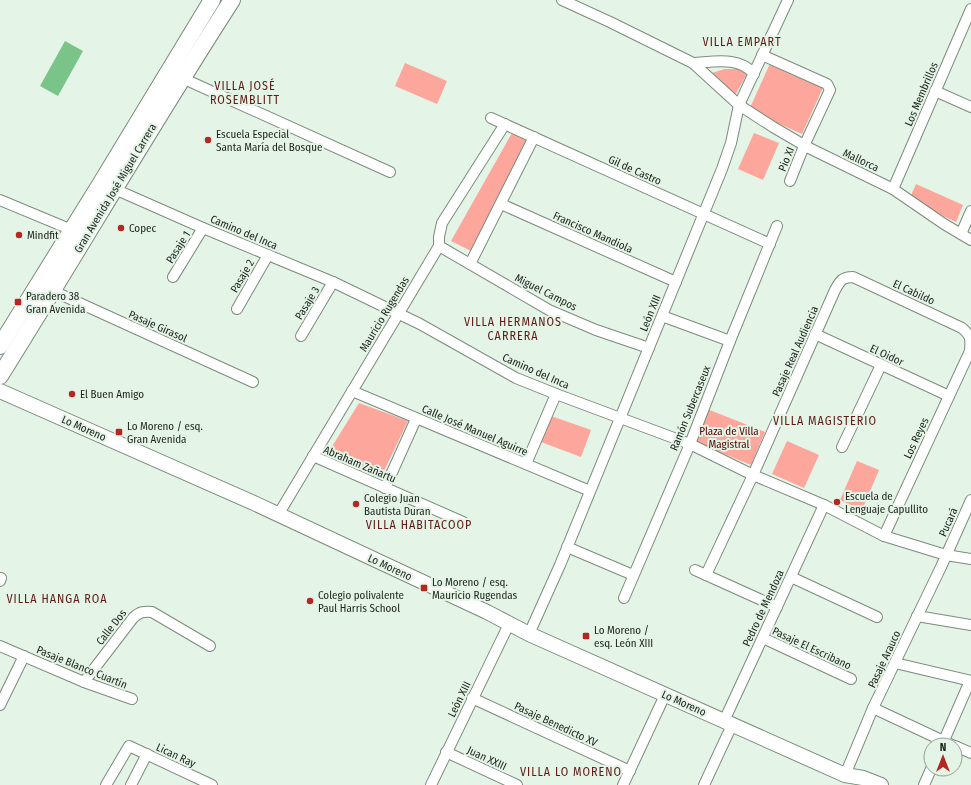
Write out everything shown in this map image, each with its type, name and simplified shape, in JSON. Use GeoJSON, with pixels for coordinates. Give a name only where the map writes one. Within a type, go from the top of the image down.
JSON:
{"type":"FeatureCollection","features":[{"type":"Feature","properties":{"kind":"main road","name":"Gran Avenida José Miguel Carrera"},"geometry":{"type":"LineString","coordinates":[[0,376],[53,292],[108,186],[212,0]]}},
{"type":"Feature","properties":{"kind":"main road","name":"Gran Avenida José Miguel Carrera"},"geometry":{"type":"LineString","coordinates":[[0,346],[72,230],[108,186],[182,78],[232,0]]}},
{"type":"Feature","properties":{"kind":"street"},"geometry":{"type":"LineString","coordinates":[[562,0],[693,63],[727,61],[737,63],[749,69],[754,74]]}},
{"type":"Feature","properties":{"kind":"street","name":"León XIII"},"geometry":{"type":"LineString","coordinates":[[529,634],[567,547],[727,156],[739,105],[788,0]]}},
{"type":"Feature","properties":{"kind":"street","name":"Los Membrillos"},"geometry":{"type":"LineString","coordinates":[[893,189],[935,91],[970,15]]}},
{"type":"Feature","properties":{"kind":"street","name":"Pio XI"},"geometry":{"type":"LineString","coordinates":[[762,55],[829,85],[830,90],[804,146],[790,181]]}},
{"type":"Feature","properties":{"kind":"street","name":"Mallorca"},"geometry":{"type":"LineString","coordinates":[[693,63],[739,105],[804,146],[893,189],[971,240]]}},
{"type":"Feature","properties":{"kind":"street"},"geometry":{"type":"LineString","coordinates":[[182,78],[390,172]]}},
{"type":"Feature","properties":{"kind":"street"},"geometry":{"type":"LineString","coordinates":[[935,91],[971,107]]}},
{"type":"Feature","properties":{"kind":"street","name":"Gil de Castro"},"geometry":{"type":"LineString","coordinates":[[491,118],[770,244]]}},
{"type":"Feature","properties":{"kind":"street","name":"Mauricio Rugendas"},"geometry":{"type":"LineString","coordinates":[[278,515],[439,246],[442,223],[506,124]]}},
{"type":"Feature","properties":{"kind":"street"},"geometry":{"type":"LineString","coordinates":[[470,264],[534,137]]}},
{"type":"Feature","properties":{"kind":"street","name":"Camino del Inca"},"geometry":{"type":"LineString","coordinates":[[108,186],[268,256],[333,282],[399,313],[440,334],[498,369],[516,378],[690,444],[753,475],[824,505],[884,536],[946,555],[971,559]]}},
{"type":"Feature","properties":{"kind":"street"},"geometry":{"type":"LineString","coordinates":[[0,200],[72,230]]}},
{"type":"Feature","properties":{"kind":"street","name":"Francisco Mandiola"},"geometry":{"type":"LineString","coordinates":[[500,204],[676,282]]}},
{"type":"Feature","properties":{"kind":"street"},"geometry":{"type":"LineString","coordinates":[[961,234],[971,211]]}},
{"type":"Feature","properties":{"kind":"street","name":"Ramón Subercaseux"},"geometry":{"type":"LineString","coordinates":[[624,598],[690,444],[777,226]]}},
{"type":"Feature","properties":{"kind":"street","name":"Pasaje 1"},"geometry":{"type":"LineString","coordinates":[[173,278],[203,228]]}},
{"type":"Feature","properties":{"kind":"street","name":"Miguel Campos"},"geometry":{"type":"LineString","coordinates":[[439,246],[549,310],[596,330],[649,348]]}},
{"type":"Feature","properties":{"kind":"street","name":"Pasaje 2"},"geometry":{"type":"LineString","coordinates":[[237,309],[268,256]]}},
{"type":"Feature","properties":{"kind":"street","name":"El Cabildo"},"geometry":{"type":"LineString","coordinates":[[835,290],[840,282],[846,278],[853,278],[962,328],[969,334],[971,340],[970,350]]}},
{"type":"Feature","properties":{"kind":"street","name":"Pasaje 3"},"geometry":{"type":"LineString","coordinates":[[301,336],[333,282]]}},
{"type":"Feature","properties":{"kind":"street","name":"Pasaje Real Audiencia"},"geometry":{"type":"LineString","coordinates":[[706,574],[753,475],[835,290]]}},
{"type":"Feature","properties":{"kind":"street","name":"Pasaje Girasol"},"geometry":{"type":"LineString","coordinates":[[53,292],[253,382]]}},
{"type":"Feature","properties":{"kind":"street"},"geometry":{"type":"LineString","coordinates":[[662,316],[730,341]]}},
{"type":"Feature","properties":{"kind":"street","name":"El Oidor"},"geometry":{"type":"LineString","coordinates":[[816,334],[949,396]]}},
{"type":"Feature","properties":{"kind":"street","name":"Los Reyes"},"geometry":{"type":"LineString","coordinates":[[884,536],[970,350]]}},
{"type":"Feature","properties":{"kind":"street"},"geometry":{"type":"LineString","coordinates":[[842,447],[881,365]]}},
{"type":"Feature","properties":{"kind":"street","name":"Lo Moreno"},"geometry":{"type":"LineString","coordinates":[[0,391],[278,515],[529,634],[728,723],[849,780],[872,783]]}},
{"type":"Feature","properties":{"kind":"street","name":"Calle José Manuel Aguirre"},"geometry":{"type":"LineString","coordinates":[[352,391],[590,491]]}},
{"type":"Feature","properties":{"kind":"street"},"geometry":{"type":"LineString","coordinates":[[526,464],[556,394]]}},
{"type":"Feature","properties":{"kind":"street"},"geometry":{"type":"LineString","coordinates":[[385,488],[416,419]]}},
{"type":"Feature","properties":{"kind":"street","name":"Abraham Zañartu"},"geometry":{"type":"LineString","coordinates":[[313,456],[463,522]]}},
{"type":"Feature","properties":{"kind":"street","name":"Pucará"},"geometry":{"type":"LineString","coordinates":[[946,555],[971,500]]}},
{"type":"Feature","properties":{"kind":"street","name":"Pedro de Mendoza"},"geometry":{"type":"LineString","coordinates":[[704,785],[763,638],[824,505]]}},
{"type":"Feature","properties":{"kind":"street"},"geometry":{"type":"LineString","coordinates":[[567,547],[633,576]]}},
{"type":"Feature","properties":{"kind":"street","name":"Pasaje Arauco"},"geometry":{"type":"LineString","coordinates":[[849,780],[873,708],[946,555]]}},
{"type":"Feature","properties":{"kind":"street"},"geometry":{"type":"LineString","coordinates":[[695,570],[777,607]]}},
{"type":"Feature","properties":{"kind":"street"},"geometry":{"type":"LineString","coordinates":[[791,577],[877,617]]}},
{"type":"Feature","properties":{"kind":"street","name":"Calle Dos"},"geometry":{"type":"LineString","coordinates":[[84,682],[137,613],[145,611],[152,612],[210,646]]}},
{"type":"Feature","properties":{"kind":"street"},"geometry":{"type":"LineString","coordinates":[[917,616],[971,625]]}},
{"type":"Feature","properties":{"kind":"street","name":"León XIII"},"geometry":{"type":"LineString","coordinates":[[431,785],[509,624]]}},
{"type":"Feature","properties":{"kind":"street","name":"Pasaje El Escribano"},"geometry":{"type":"LineString","coordinates":[[763,638],[851,679]]}},
{"type":"Feature","properties":{"kind":"street","name":"Pasaje Blanco Cuartín"},"geometry":{"type":"LineString","coordinates":[[0,646],[84,682],[132,699]]}},
{"type":"Feature","properties":{"kind":"street","name":"Pasaje Blanco Cuartín"},"geometry":{"type":"LineString","coordinates":[[0,705],[24,656]]}},
{"type":"Feature","properties":{"kind":"street"},"geometry":{"type":"LineString","coordinates":[[895,663],[971,681],[949,737]]}},
{"type":"Feature","properties":{"kind":"street"},"geometry":{"type":"LineString","coordinates":[[623,785],[665,695]]}},
{"type":"Feature","properties":{"kind":"street","name":"Pasaje Benedicto XV"},"geometry":{"type":"LineString","coordinates":[[472,698],[630,771]]}},
{"type":"Feature","properties":{"kind":"street"},"geometry":{"type":"LineString","coordinates":[[873,708],[932,737]]}},
{"type":"Feature","properties":{"kind":"street","name":"Lican Ray"},"geometry":{"type":"LineString","coordinates":[[106,785],[129,746],[207,784]]}},
{"type":"Feature","properties":{"kind":"street","name":"Juan XXIII"},"geometry":{"type":"LineString","coordinates":[[446,752],[517,785]]}},
{"type":"Feature","properties":{"kind":"street"},"geometry":{"type":"LineString","coordinates":[[131,785],[146,754]]}},
{"type":"Feature","properties":{"kind":"green space"},"geometry":{"type":"Polygon","coordinates":[[[772,59],[825,83],[802,134],[749,110],[772,59]]]}},
{"type":"Feature","properties":{"kind":"green space"},"geometry":{"type":"Polygon","coordinates":[[[405,63],[447,81],[437,104],[395,86],[405,63]]]}},
{"type":"Feature","properties":{"kind":"green space"},"geometry":{"type":"Polygon","coordinates":[[[725,69],[738,69],[747,74],[734,97],[712,73],[725,69]]]}},
{"type":"Feature","properties":{"kind":"green space"},"geometry":{"type":"Polygon","coordinates":[[[512,133],[528,140],[473,252],[451,241],[512,133]]]}},
{"type":"Feature","properties":{"kind":"green space"},"geometry":{"type":"Polygon","coordinates":[[[754,133],[779,143],[763,180],[738,169],[754,133]]]}},
{"type":"Feature","properties":{"kind":"green space"},"geometry":{"type":"Polygon","coordinates":[[[916,184],[963,205],[956,222],[909,200],[916,184]]]}},
{"type":"Feature","properties":{"kind":"green space"},"geometry":{"type":"Polygon","coordinates":[[[359,403],[408,421],[381,477],[328,453],[359,403]]]}},
{"type":"Feature","properties":{"kind":"green space","name":"Plaza de Villa Magistral"},"geometry":{"type":"Polygon","coordinates":[[[707,409],[765,432],[751,465],[693,441],[707,409]]]}},
{"type":"Feature","properties":{"kind":"green space"},"geometry":{"type":"Polygon","coordinates":[[[551,416],[591,430],[581,457],[541,442],[551,416]]]}},
{"type":"Feature","properties":{"kind":"green space"},"geometry":{"type":"Polygon","coordinates":[[[787,441],[819,455],[804,488],[772,474],[787,441]]]}},
{"type":"Feature","properties":{"kind":"green space"},"geometry":{"type":"Polygon","coordinates":[[[857,461],[879,470],[862,510],[840,500],[857,461]]]}},
{"type":"Feature","properties":{"kind":"shaded area"},"geometry":{"type":"Polygon","coordinates":[[[65,41],[83,51],[58,96],[40,86],[65,41]]]}},
{"type":"Feature","properties":{"kind":"place","name":"Escuela Especial Santa María del Bosque"},"geometry":{"type":"Point","coordinates":[208,140]}},
{"type":"Feature","properties":{"kind":"place","name":"Copec"},"geometry":{"type":"Point","coordinates":[121,228]}},
{"type":"Feature","properties":{"kind":"place","name":"Mindfit"},"geometry":{"type":"Point","coordinates":[19,235]}},
{"type":"Feature","properties":{"kind":"place","name":"Paradero 38 Gran Avenida"},"geometry":{"type":"Point","coordinates":[18,302]}},
{"type":"Feature","properties":{"kind":"place","name":"El Buen Amigo"},"geometry":{"type":"Point","coordinates":[72,394]}},
{"type":"Feature","properties":{"kind":"place","name":"Lo Moreno / esq. Gran Avenida"},"geometry":{"type":"Point","coordinates":[119,432]}},
{"type":"Feature","properties":{"kind":"place","name":"Escuela de Lenguaje Capullito"},"geometry":{"type":"Point","coordinates":[837,502]}},
{"type":"Feature","properties":{"kind":"place","name":"Colegio Juan Bautista Duran"},"geometry":{"type":"Point","coordinates":[356,504]}},
{"type":"Feature","properties":{"kind":"place","name":"Lo Moreno / esq. Mauricio Rugendas"},"geometry":{"type":"Point","coordinates":[424,588]}},
{"type":"Feature","properties":{"kind":"place","name":"Colegio polivalente Paul Harris School"},"geometry":{"type":"Point","coordinates":[310,601]}},
{"type":"Feature","properties":{"kind":"place","name":"Lo Moreno / esq. León XIII"},"geometry":{"type":"Point","coordinates":[586,636]}},
{"type":"Feature","properties":{"kind":"district","name":"VILLA EMPART"},"geometry":{"type":"Point","coordinates":[742,42]}},
{"type":"Feature","properties":{"kind":"district","name":"VILLA JOSÉ ROSEMBLITT"},"geometry":{"type":"Point","coordinates":[245,93]}},
{"type":"Feature","properties":{"kind":"district","name":"VILLA HERMANOS CARRERA"},"geometry":{"type":"Point","coordinates":[513,329]}},
{"type":"Feature","properties":{"kind":"district","name":"VILLA MAGISTERIO"},"geometry":{"type":"Point","coordinates":[825,421]}},
{"type":"Feature","properties":{"kind":"district","name":"VILLA HABITACOOP"},"geometry":{"type":"Point","coordinates":[419,525]}},
{"type":"Feature","properties":{"kind":"district","name":"VILLA HANGA ROA"},"geometry":{"type":"Point","coordinates":[57,599]}},
{"type":"Feature","properties":{"kind":"district","name":"VILLA LO MORENO"},"geometry":{"type":"Point","coordinates":[571,772]}}]}
